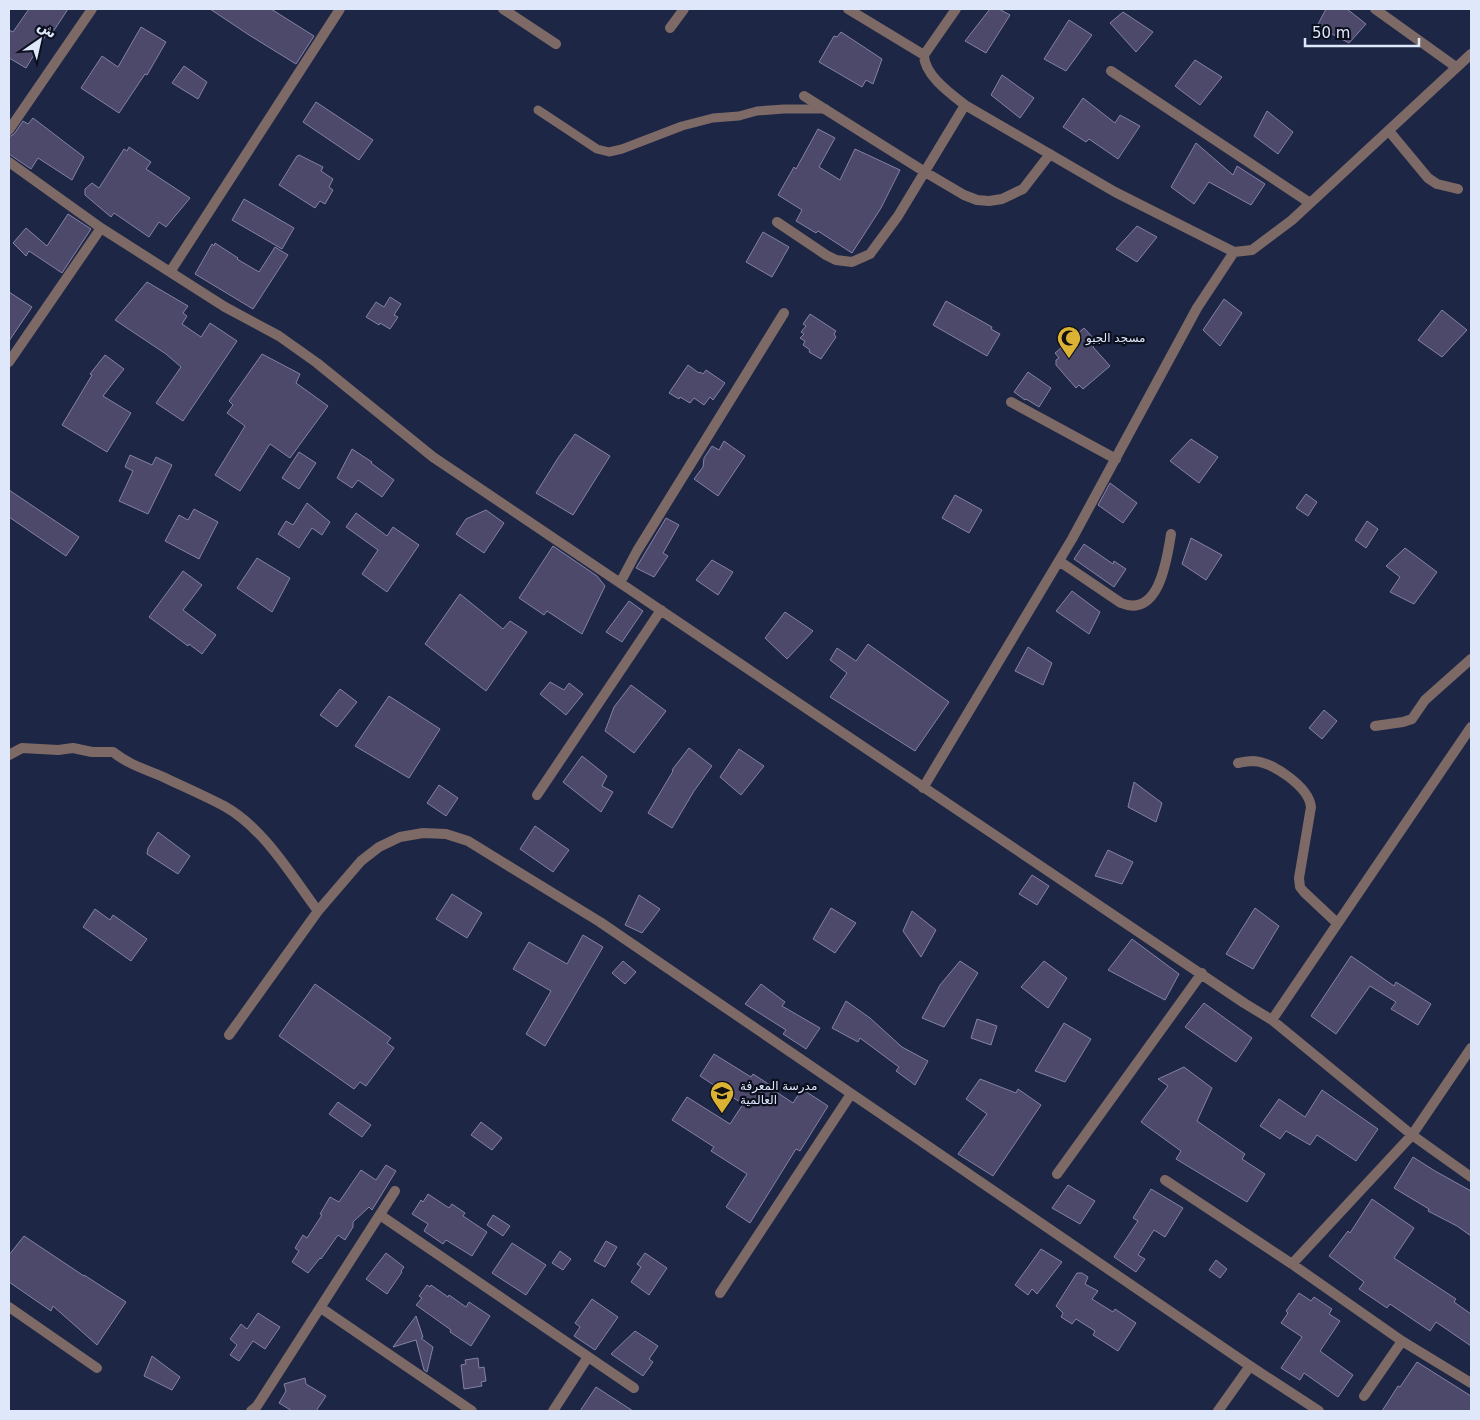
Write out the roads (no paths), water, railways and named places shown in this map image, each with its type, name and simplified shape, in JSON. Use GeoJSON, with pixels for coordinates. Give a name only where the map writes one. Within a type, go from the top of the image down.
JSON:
{"type":"FeatureCollection","features":[{"type":"Feature","properties":{"kind":"street"},"geometry":{"type":"LineString","coordinates":[[9,130],[92,9]]}},
{"type":"Feature","properties":{"kind":"street"},"geometry":{"type":"LineString","coordinates":[[170,272],[340,9]]}},
{"type":"Feature","properties":{"kind":"street"},"geometry":{"type":"LineString","coordinates":[[503,9],[556,44]]}},
{"type":"Feature","properties":{"kind":"street"},"geometry":{"type":"LineString","coordinates":[[670,28],[684,9]]}},
{"type":"Feature","properties":{"kind":"street"},"geometry":{"type":"LineString","coordinates":[[848,9],[924,55]]}},
{"type":"Feature","properties":{"kind":"street"},"geometry":{"type":"LineString","coordinates":[[956,9],[924,55],[924,62],[944,89],[965,106],[1115,192],[1234,252],[1252,250],[1292,220],[1471,54]]}},
{"type":"Feature","properties":{"kind":"street"},"geometry":{"type":"LineString","coordinates":[[1375,9],[1456,67]]}},
{"type":"Feature","properties":{"kind":"street"},"geometry":{"type":"LineString","coordinates":[[1111,71],[1310,203]]}},
{"type":"Feature","properties":{"kind":"street"},"geometry":{"type":"LineString","coordinates":[[804,96],[924,172],[964,195],[977,200],[1002,199],[1022,189],[1050,154]]}},
{"type":"Feature","properties":{"kind":"street"},"geometry":{"type":"LineString","coordinates":[[777,222],[836,260],[852,262],[870,254],[898,216],[965,106]]}},
{"type":"Feature","properties":{"kind":"street"},"geometry":{"type":"LineString","coordinates":[[1389,131],[1428,178],[1437,184],[1458,189]]}},
{"type":"Feature","properties":{"kind":"street"},"geometry":{"type":"LineString","coordinates":[[9,162],[101,228],[225,308],[279,336],[317,363],[434,457],[923,788],[1272,1020],[1412,1135],[1471,1177]]}},
{"type":"Feature","properties":{"kind":"street"},"geometry":{"type":"LineString","coordinates":[[9,362],[101,228]]}},
{"type":"Feature","properties":{"kind":"street"},"geometry":{"type":"LineString","coordinates":[[923,788],[1059,561],[1197,308],[1234,252]]}},
{"type":"Feature","properties":{"kind":"street"},"geometry":{"type":"LineString","coordinates":[[620,584],[637,551],[784,313]]}},
{"type":"Feature","properties":{"kind":"street"},"geometry":{"type":"LineString","coordinates":[[1011,402],[1116,459]]}},
{"type":"Feature","properties":{"kind":"street"},"geometry":{"type":"LineString","coordinates":[[1059,561],[1121,603],[1128,606],[1137,606],[1146,603],[1163,574],[1172,534]]}},
{"type":"Feature","properties":{"kind":"street"},"geometry":{"type":"LineString","coordinates":[[537,795],[661,610]]}},
{"type":"Feature","properties":{"kind":"street"},"geometry":{"type":"LineString","coordinates":[[1375,726],[1403,722],[1412,718],[1425,700],[1471,659]]}},
{"type":"Feature","properties":{"kind":"street"},"geometry":{"type":"LineString","coordinates":[[1272,1020],[1471,726]]}},
{"type":"Feature","properties":{"kind":"street"},"geometry":{"type":"LineString","coordinates":[[9,755],[22,748],[58,750],[72,748],[92,752],[114,752],[124,761],[225,807],[245,820],[266,841],[318,911]]}},
{"type":"Feature","properties":{"kind":"street"},"geometry":{"type":"LineString","coordinates":[[1238,763],[1255,761],[1270,766],[1298,784],[1311,801],[1312,807],[1299,878],[1300,887],[1337,923]]}},
{"type":"Feature","properties":{"kind":"street"},"geometry":{"type":"LineString","coordinates":[[229,1035],[318,911],[361,861],[379,847],[400,837],[423,833],[446,834],[468,841],[600,922],[1250,1366],[1319,1411]]}},
{"type":"Feature","properties":{"kind":"street"},"geometry":{"type":"LineString","coordinates":[[1057,1174],[1202,973]]}},
{"type":"Feature","properties":{"kind":"street"},"geometry":{"type":"LineString","coordinates":[[1292,1264],[1412,1135],[1471,1048]]}},
{"type":"Feature","properties":{"kind":"street"},"geometry":{"type":"LineString","coordinates":[[720,1293],[851,1094]]}},
{"type":"Feature","properties":{"kind":"street"},"geometry":{"type":"LineString","coordinates":[[1165,1180],[1292,1264],[1402,1341],[1471,1383]]}},
{"type":"Feature","properties":{"kind":"street"},"geometry":{"type":"LineString","coordinates":[[257,1410],[396,1191]]}},
{"type":"Feature","properties":{"kind":"street"},"geometry":{"type":"LineString","coordinates":[[380,1216],[634,1388]]}},
{"type":"Feature","properties":{"kind":"street"},"geometry":{"type":"LineString","coordinates":[[9,1307],[97,1368]]}},
{"type":"Feature","properties":{"kind":"street"},"geometry":{"type":"LineString","coordinates":[[321,1308],[472,1411]]}},
{"type":"Feature","properties":{"kind":"street"},"geometry":{"type":"LineString","coordinates":[[1364,1396],[1402,1341]]}},
{"type":"Feature","properties":{"kind":"street"},"geometry":{"type":"LineString","coordinates":[[552,1411],[588,1357]]}},
{"type":"Feature","properties":{"kind":"street"},"geometry":{"type":"LineString","coordinates":[[1218,1411],[1250,1366]]}},
{"type":"Feature","properties":{"kind":"lane"},"geometry":{"type":"LineString","coordinates":[[538,110],[597,149],[609,152],[622,149],[682,126],[713,118],[784,109],[826,110]]}},
{"type":"Feature","properties":{"kind":"place","name":"مسجد الجبو"},"geometry":{"type":"Point","coordinates":[1069,359]}},
{"type":"Feature","properties":{"kind":"place","name":"مدرسة المعرفة العالمية"},"geometry":{"type":"Point","coordinates":[722,1114]}}]}
